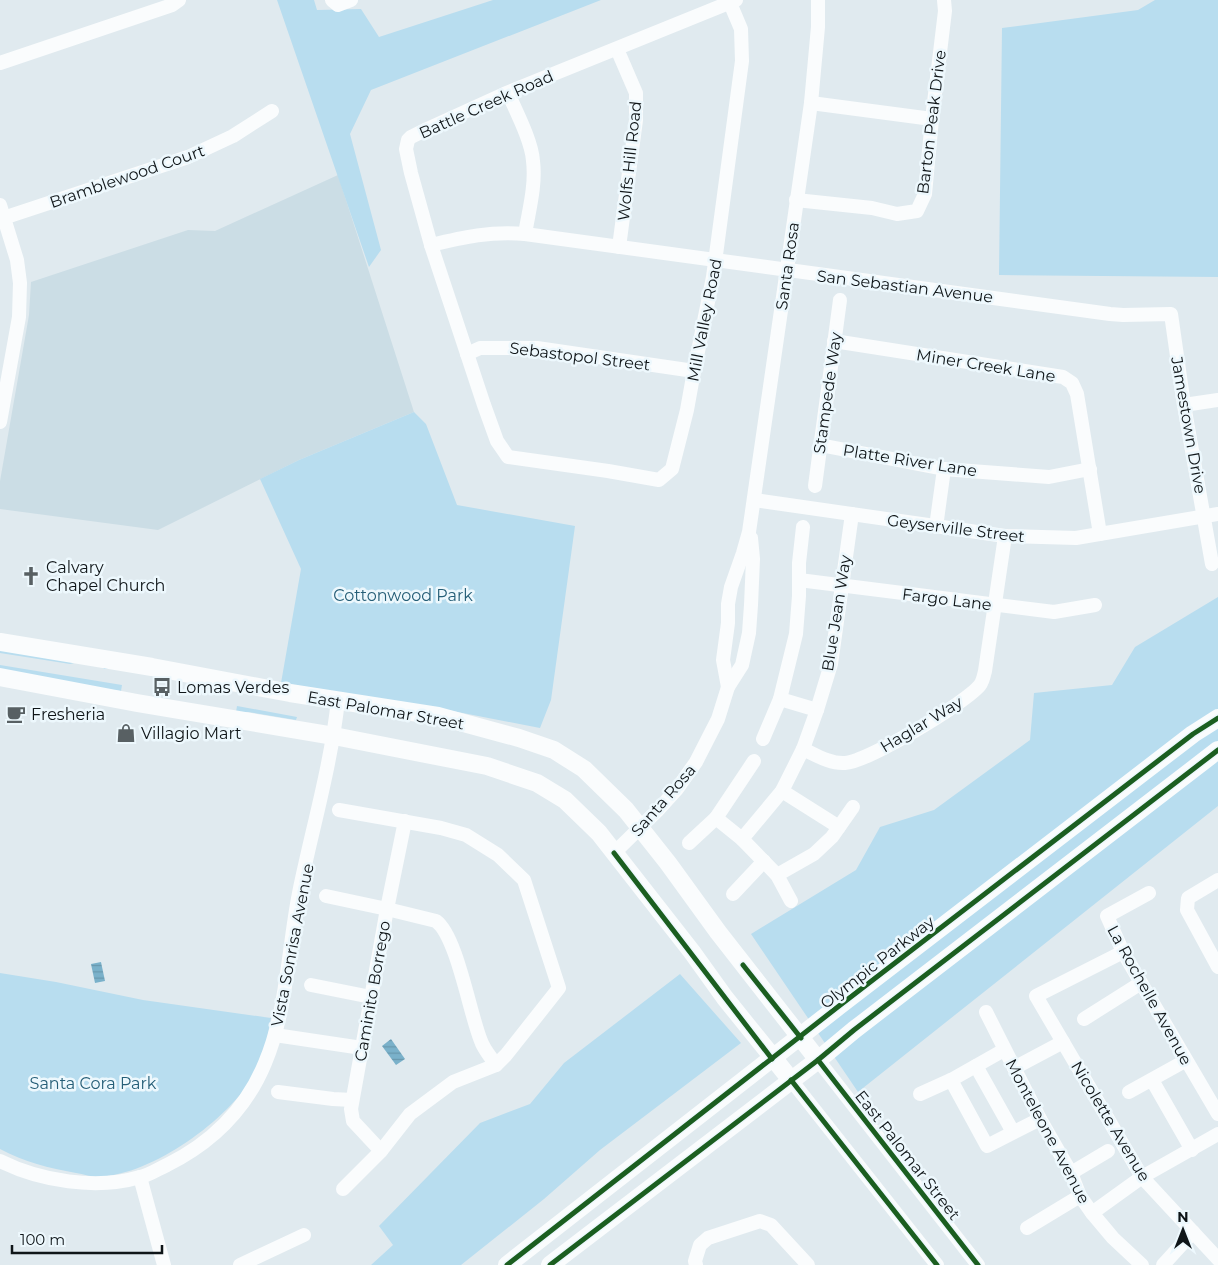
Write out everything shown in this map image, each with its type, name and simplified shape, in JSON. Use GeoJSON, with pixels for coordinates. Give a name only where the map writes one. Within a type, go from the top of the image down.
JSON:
{"type":"FeatureCollection","features":[{"type":"Feature","properties":{"kind":"main road","name":"East Palomar Street"},"geometry":{"type":"LineString","coordinates":[[0,642],[438,716],[519,738],[554,750],[584,769],[626,810],[818,1060]]}},
{"type":"Feature","properties":{"kind":"main road"},"geometry":{"type":"LineString","coordinates":[[0,677],[137,703],[334,736],[487,766],[537,782],[565,800],[599,833],[791,1080]]}},
{"type":"Feature","properties":{"kind":"main road","name":"Olympic Parkway"},"geometry":{"type":"LineString","coordinates":[[507,1265],[772,1058],[801,1038],[839,1006],[1193,734],[1218,718]]}},
{"type":"Feature","properties":{"kind":"main road"},"geometry":{"type":"LineString","coordinates":[[550,1265],[1218,750]]}},
{"type":"Feature","properties":{"kind":"street"},"geometry":{"type":"LineString","coordinates":[[0,63],[179,0]]}},
{"type":"Feature","properties":{"kind":"street"},"geometry":{"type":"LineString","coordinates":[[332,0],[338,4],[351,0]]}},
{"type":"Feature","properties":{"kind":"street","name":"Santa Rosa"},"geometry":{"type":"LineString","coordinates":[[728,687],[723,660],[728,623],[728,604],[731,587],[744,554],[754,500],[810,103],[818,28],[818,0]]}},
{"type":"Feature","properties":{"kind":"street","name":"Barton Peak Drive"},"geometry":{"type":"LineString","coordinates":[[796,200],[872,208],[897,214],[917,211],[925,194],[944,17],[944,0]]}},
{"type":"Feature","properties":{"kind":"street","name":"Battle Creek Road"},"geometry":{"type":"LineString","coordinates":[[508,457],[497,441],[466,354],[431,245],[411,173],[406,150],[408,140],[427,128],[508,93],[733,1]]}},
{"type":"Feature","properties":{"kind":"street","name":"Mill Valley Road"},"geometry":{"type":"LineString","coordinates":[[508,457],[659,480],[672,469],[687,410],[716,259],[742,61],[740,29],[733,1]]}},
{"type":"Feature","properties":{"kind":"street","name":"Wolfs Hill Road"},"geometry":{"type":"LineString","coordinates":[[617,49],[636,93],[636,111],[619,247]]}},
{"type":"Feature","properties":{"kind":"street"},"geometry":{"type":"LineString","coordinates":[[508,93],[528,142],[533,160],[533,184],[525,234]]}},
{"type":"Feature","properties":{"kind":"street"},"geometry":{"type":"LineString","coordinates":[[810,103],[932,119]]}},
{"type":"Feature","properties":{"kind":"street","name":"Bramblewood Court"},"geometry":{"type":"LineString","coordinates":[[1,214],[188,158],[233,136],[272,111]]}},
{"type":"Feature","properties":{"kind":"street"},"geometry":{"type":"LineString","coordinates":[[0,422],[3,384],[20,317],[20,283],[17,260],[1,214]]}},
{"type":"Feature","properties":{"kind":"street","name":"San Sebastian Avenue"},"geometry":{"type":"LineString","coordinates":[[431,245],[481,234],[503,232],[525,234],[1110,314],[1171,314]]}},
{"type":"Feature","properties":{"kind":"street","name":"Stampede Way"},"geometry":{"type":"LineString","coordinates":[[815,486],[840,300]]}},
{"type":"Feature","properties":{"kind":"street","name":"Jamestown Drive"},"geometry":{"type":"LineString","coordinates":[[1171,314],[1184,405],[1211,515],[1212,564]]}},
{"type":"Feature","properties":{"kind":"street","name":"Miner Creek Lane"},"geometry":{"type":"LineString","coordinates":[[834,341],[1063,377],[1072,382],[1077,394],[1100,534]]}},
{"type":"Feature","properties":{"kind":"street","name":"Sebastopol Street"},"geometry":{"type":"LineString","coordinates":[[466,354],[480,348],[537,348],[694,371]]}},
{"type":"Feature","properties":{"kind":"street"},"geometry":{"type":"LineString","coordinates":[[1184,405],[1218,400]]}},
{"type":"Feature","properties":{"kind":"street","name":"Platte River Lane"},"geometry":{"type":"LineString","coordinates":[[820,445],[944,469],[1049,477],[1090,469]]}},
{"type":"Feature","properties":{"kind":"street"},"geometry":{"type":"LineString","coordinates":[[936,527],[944,469]]}},
{"type":"Feature","properties":{"kind":"street","name":"Geyserville Street"},"geometry":{"type":"LineString","coordinates":[[754,500],[1005,536],[1076,538],[1211,515]]}},
{"type":"Feature","properties":{"kind":"street","name":"Blue Jean Way"},"geometry":{"type":"LineString","coordinates":[[742,839],[782,791],[803,749],[817,710],[831,664],[852,514]]}},
{"type":"Feature","properties":{"kind":"street"},"geometry":{"type":"LineString","coordinates":[[764,739],[780,699],[796,634],[799,563],[803,527]]}},
{"type":"Feature","properties":{"kind":"street","name":"Santa Rosa"},"geometry":{"type":"LineString","coordinates":[[614,853],[677,789],[696,762],[718,719],[728,687],[742,665],[752,605],[753,560],[749,532]]}},
{"type":"Feature","properties":{"kind":"street","name":"Haglar Way"},"geometry":{"type":"LineString","coordinates":[[803,749],[828,761],[840,763],[853,762],[929,722],[965,699],[981,684],[985,671],[1005,536]]}},
{"type":"Feature","properties":{"kind":"street","name":"Fargo Lane"},"geometry":{"type":"LineString","coordinates":[[799,580],[1054,612],[1095,605]]}},
{"type":"Feature","properties":{"kind":"street"},"geometry":{"type":"LineString","coordinates":[[780,699],[817,710]]}},
{"type":"Feature","properties":{"kind":"street","name":"Vista Sonrisa Avenue"},"geometry":{"type":"LineString","coordinates":[[0,1161],[25,1172],[66,1181],[93,1182],[140,1177],[183,1157],[196,1148],[222,1128],[243,1103],[262,1070],[275,1035],[299,894],[334,736],[338,700]]}},
{"type":"Feature","properties":{"kind":"street"},"geometry":{"type":"LineString","coordinates":[[689,843],[716,818],[754,761]]}},
{"type":"Feature","properties":{"kind":"street"},"geometry":{"type":"LineString","coordinates":[[782,791],[838,828]]}},
{"type":"Feature","properties":{"kind":"street"},"geometry":{"type":"LineString","coordinates":[[777,875],[814,854],[832,837],[853,807]]}},
{"type":"Feature","properties":{"kind":"street"},"geometry":{"type":"LineString","coordinates":[[339,810],[466,835],[498,855],[524,880],[559,988],[506,1055],[496,1064],[453,1082],[417,1108],[410,1114],[381,1151],[343,1188]]}},
{"type":"Feature","properties":{"kind":"street"},"geometry":{"type":"LineString","coordinates":[[716,818],[742,839],[777,875],[791,901]]}},
{"type":"Feature","properties":{"kind":"street","name":"Caminito Borrego"},"geometry":{"type":"LineString","coordinates":[[381,1151],[353,1121],[351,1109],[387,908],[405,822]]}},
{"type":"Feature","properties":{"kind":"street"},"geometry":{"type":"LineString","coordinates":[[733,894],[764,862]]}},
{"type":"Feature","properties":{"kind":"street"},"geometry":{"type":"LineString","coordinates":[[1218,880],[1188,898],[1187,910],[1218,967]]}},
{"type":"Feature","properties":{"kind":"street","name":"La Rochelle Avenue"},"geometry":{"type":"LineString","coordinates":[[1149,893],[1107,916],[1122,952],[1218,1114]]}},
{"type":"Feature","properties":{"kind":"street"},"geometry":{"type":"LineString","coordinates":[[326,896],[387,908],[436,921],[446,931],[481,1043],[496,1064]]}},
{"type":"Feature","properties":{"kind":"street","name":"Nicolette Avenue"},"geometry":{"type":"LineString","coordinates":[[1122,952],[1036,996],[1142,1177],[1218,1258]]}},
{"type":"Feature","properties":{"kind":"street"},"geometry":{"type":"LineString","coordinates":[[1084,1019],[1141,983]]}},
{"type":"Feature","properties":{"kind":"street"},"geometry":{"type":"LineString","coordinates":[[311,985],[372,997]]}},
{"type":"Feature","properties":{"kind":"street","name":"Monteleone Avenue"},"geometry":{"type":"LineString","coordinates":[[986,1012],[1004,1050],[1070,1173],[1080,1196],[1092,1213],[1135,1263]]}},
{"type":"Feature","properties":{"kind":"street"},"geometry":{"type":"LineString","coordinates":[[275,1035],[362,1048]]}},
{"type":"Feature","properties":{"kind":"street"},"geometry":{"type":"LineString","coordinates":[[1014,1068],[1063,1042]]}},
{"type":"Feature","properties":{"kind":"street"},"geometry":{"type":"LineString","coordinates":[[920,1094],[951,1080],[1004,1050]]}},
{"type":"Feature","properties":{"kind":"street","name":"East Palomar Street"},"geometry":{"type":"LineString","coordinates":[[818,1060],[978,1265]]}},
{"type":"Feature","properties":{"kind":"street"},"geometry":{"type":"LineString","coordinates":[[1129,1092],[1186,1061]]}},
{"type":"Feature","properties":{"kind":"street"},"geometry":{"type":"LineString","coordinates":[[976,1066],[1013,1132]]}},
{"type":"Feature","properties":{"kind":"street"},"geometry":{"type":"LineString","coordinates":[[791,1080],[937,1265]]}},
{"type":"Feature","properties":{"kind":"street"},"geometry":{"type":"LineString","coordinates":[[951,1080],[987,1146],[1040,1119]]}},
{"type":"Feature","properties":{"kind":"street"},"geometry":{"type":"LineString","coordinates":[[1152,1080],[1192,1150]]}},
{"type":"Feature","properties":{"kind":"street"},"geometry":{"type":"LineString","coordinates":[[278,1092],[352,1100]]}},
{"type":"Feature","properties":{"kind":"street"},"geometry":{"type":"LineString","coordinates":[[1092,1213],[1142,1177],[1218,1134]]}},
{"type":"Feature","properties":{"kind":"street"},"geometry":{"type":"LineString","coordinates":[[1070,1173],[1108,1151]]}},
{"type":"Feature","properties":{"kind":"street"},"geometry":{"type":"LineString","coordinates":[[140,1177],[164,1265]]}},
{"type":"Feature","properties":{"kind":"street"},"geometry":{"type":"LineString","coordinates":[[1027,1228],[1080,1196]]}},
{"type":"Feature","properties":{"kind":"street"},"geometry":{"type":"LineString","coordinates":[[696,1265],[695,1261],[700,1245],[708,1238],[760,1222],[771,1225],[808,1265]]}},
{"type":"Feature","properties":{"kind":"street"},"geometry":{"type":"LineString","coordinates":[[1163,1265],[1193,1232]]}},
{"type":"Feature","properties":{"kind":"street"},"geometry":{"type":"LineString","coordinates":[[240,1265],[304,1235]]}},
{"type":"Feature","properties":{"kind":"shaded area"},"geometry":{"type":"Polygon","coordinates":[[[338,175],[414,412],[299,460],[158,530],[0,509],[0,481],[29,315],[31,282],[188,230],[215,231],[338,175]]]}},
{"type":"Feature","properties":{"kind":"shaded area"},"geometry":{"type":"Polygon","coordinates":[[[101,962],[105,981],[95,983],[91,964],[101,962]]]}},
{"type":"Feature","properties":{"kind":"shaded area"},"geometry":{"type":"Polygon","coordinates":[[[391,1039],[405,1059],[396,1065],[382,1046],[391,1039]]]}},
{"type":"Feature","properties":{"kind":"green space"},"geometry":{"type":"Polygon","coordinates":[[[277,0],[314,0],[317,10],[361,9],[379,37],[493,0],[601,0],[371,90],[350,134],[381,250],[369,267],[277,0]]]}},
{"type":"Feature","properties":{"kind":"green space"},"geometry":{"type":"Polygon","coordinates":[[[1155,0],[1218,0],[1218,277],[999,275],[1002,28],[1138,10],[1155,0]]]}},
{"type":"Feature","properties":{"kind":"green space","name":"Cottonwood Park"},"geometry":{"type":"Polygon","coordinates":[[[414,412],[426,424],[457,505],[575,526],[551,700],[540,728],[427,706],[281,683],[301,569],[260,479],[299,460],[414,412]]]}},
{"type":"Feature","properties":{"kind":"green space"},"geometry":{"type":"Polygon","coordinates":[[[1218,597],[1218,806],[858,1092],[751,934],[856,870],[880,827],[934,810],[1030,740],[1034,693],[1112,685],[1135,647],[1218,597]]]}},
{"type":"Feature","properties":{"kind":"green space"},"geometry":{"type":"Polygon","coordinates":[[[0,648],[115,664],[108,669],[104,669],[101,664],[83,661],[70,664],[0,653],[0,648]]]}},
{"type":"Feature","properties":{"kind":"green space"},"geometry":{"type":"Polygon","coordinates":[[[0,665],[122,685],[121,691],[115,690],[114,692],[0,672],[0,665]]]}},
{"type":"Feature","properties":{"kind":"green space"},"geometry":{"type":"Polygon","coordinates":[[[237,706],[297,717],[296,720],[248,712],[236,712],[237,706]]]}},
{"type":"Feature","properties":{"kind":"green space","name":"Santa Cora Park"},"geometry":{"type":"Polygon","coordinates":[[[0,973],[56,982],[143,1000],[271,1018],[262,1062],[248,1085],[213,1122],[168,1154],[145,1165],[121,1173],[99,1177],[56,1169],[27,1161],[0,1149],[0,973]]]}},
{"type":"Feature","properties":{"kind":"green space"},"geometry":{"type":"Polygon","coordinates":[[[680,974],[741,1043],[600,1150],[544,1199],[461,1265],[371,1265],[393,1245],[379,1226],[480,1123],[530,1104],[564,1063],[680,974]]]}},
{"type":"Feature","properties":{"kind":"cycle path"},"geometry":{"type":"LineString","coordinates":[[507,1265],[839,1006],[1193,734],[1218,718]]}},
{"type":"Feature","properties":{"kind":"cycle path"},"geometry":{"type":"LineString","coordinates":[[550,1265],[1218,750]]}},
{"type":"Feature","properties":{"kind":"cycle path"},"geometry":{"type":"LineString","coordinates":[[614,853],[772,1059]]}},
{"type":"Feature","properties":{"kind":"cycle path"},"geometry":{"type":"LineString","coordinates":[[743,965],[801,1038]]}},
{"type":"Feature","properties":{"kind":"cycle path"},"geometry":{"type":"LineString","coordinates":[[818,1060],[978,1265]]}},
{"type":"Feature","properties":{"kind":"cycle path"},"geometry":{"type":"LineString","coordinates":[[791,1080],[937,1265]]}},
{"type":"Feature","properties":{"kind":"place","name":"Calvary Chapel Church"},"geometry":{"type":"Point","coordinates":[31,576]}},
{"type":"Feature","properties":{"kind":"place","name":"Lomas Verdes"},"geometry":{"type":"Point","coordinates":[162,687]}},
{"type":"Feature","properties":{"kind":"place","name":"Fresheria"},"geometry":{"type":"Point","coordinates":[16,714]}},
{"type":"Feature","properties":{"kind":"place","name":"Villagio Mart"},"geometry":{"type":"Point","coordinates":[126,733]}}]}
